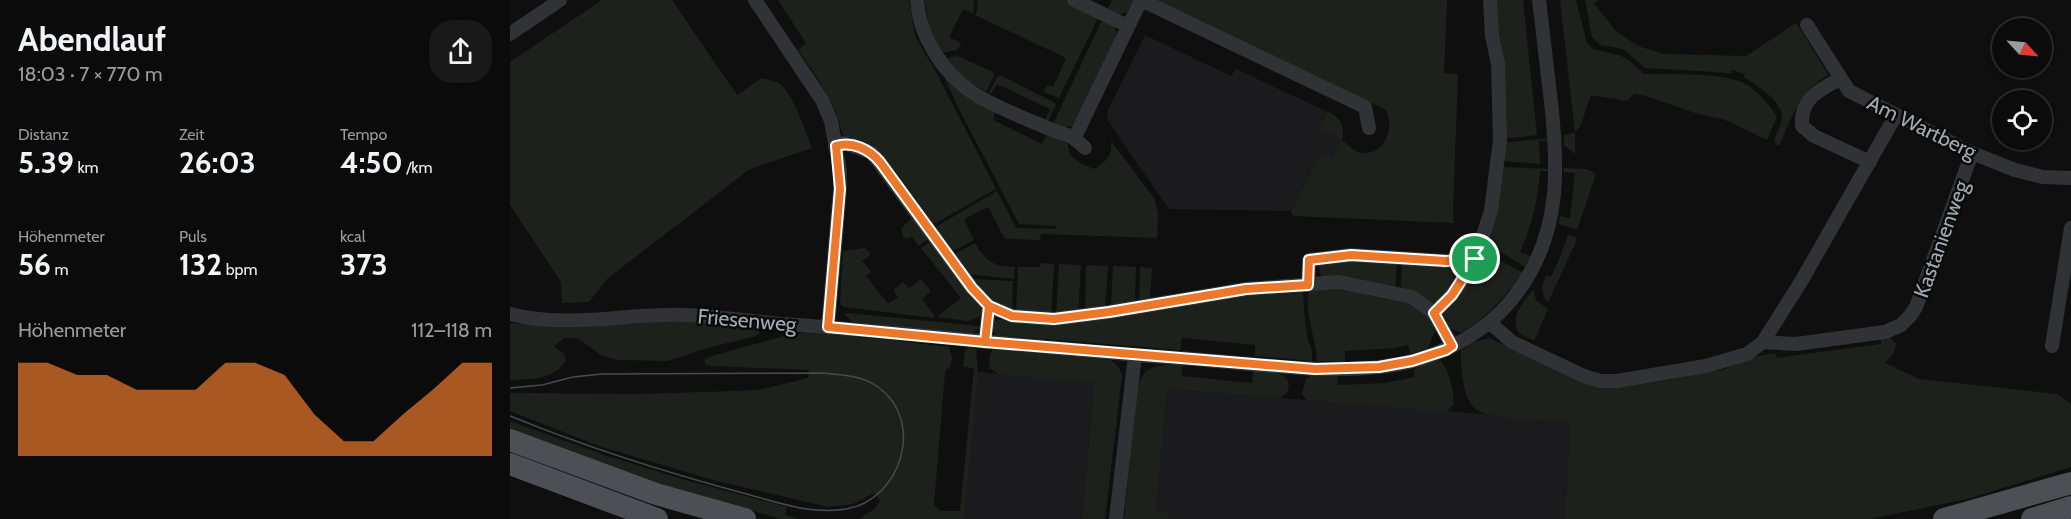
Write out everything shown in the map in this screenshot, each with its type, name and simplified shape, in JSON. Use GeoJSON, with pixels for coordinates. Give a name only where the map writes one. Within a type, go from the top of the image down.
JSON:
{"type":"FeatureCollection","features":[{"type":"Feature","properties":{"kind":"main road"},"geometry":{"type":"LineString","coordinates":[[510,440],[656,494],[745,519]]}},
{"type":"Feature","properties":{"kind":"main road"},"geometry":{"type":"LineString","coordinates":[[510,464],[657,519]]}},
{"type":"Feature","properties":{"kind":"main road"},"geometry":{"type":"LineString","coordinates":[[1944,519],[2071,483]]}},
{"type":"Feature","properties":{"kind":"main road"},"geometry":{"type":"LineString","coordinates":[[2032,519],[2071,507]]}},
{"type":"Feature","properties":{"kind":"street"},"geometry":{"type":"LineString","coordinates":[[510,34],[560,0]]}},
{"type":"Feature","properties":{"kind":"street"},"geometry":{"type":"LineString","coordinates":[[755,0],[822,100],[831,121],[840,189],[828,327]]}},
{"type":"Feature","properties":{"kind":"street"},"geometry":{"type":"LineString","coordinates":[[917,0],[918,11],[933,50],[957,80],[974,94],[1048,128],[1075,137],[1085,148]]}},
{"type":"Feature","properties":{"kind":"street"},"geometry":{"type":"LineString","coordinates":[[1074,0],[1128,26]]}},
{"type":"Feature","properties":{"kind":"street"},"geometry":{"type":"LineString","coordinates":[[1075,137],[1141,0],[1365,107],[1369,128]]}},
{"type":"Feature","properties":{"kind":"street"},"geometry":{"type":"LineString","coordinates":[[1434,313],[1452,295],[1475,259],[1491,212],[1500,140],[1498,64],[1491,27],[1490,0]]}},
{"type":"Feature","properties":{"kind":"street","name":"Friesenweg"},"geometry":{"type":"LineString","coordinates":[[510,314],[557,322],[683,315],[1315,369],[1379,367],[1412,361],[1449,348],[1489,322],[1512,299],[1530,274],[1542,248],[1551,215],[1556,171],[1555,136],[1539,0]]}},
{"type":"Feature","properties":{"kind":"street","name":"Am Wartberg"},"geometry":{"type":"LineString","coordinates":[[1807,25],[1849,91],[1972,153],[2015,170],[2043,177],[2071,178]]}},
{"type":"Feature","properties":{"kind":"street"},"geometry":{"type":"LineString","coordinates":[[1840,79],[1815,92],[1809,99],[1803,109],[1802,126],[1814,136],[1870,162]]}},
{"type":"Feature","properties":{"kind":"street"},"geometry":{"type":"LineString","coordinates":[[1489,322],[1512,342],[1584,376],[1600,381],[1617,381],[1706,366],[1747,354],[1763,342],[1802,280],[1896,115]]}},
{"type":"Feature","properties":{"kind":"street"},"geometry":{"type":"LineString","coordinates":[[836,146],[844,143],[872,153],[972,288],[989,306],[1012,316],[1054,319],[1246,289],[1339,282],[1412,297],[1434,313],[1449,348]]}},
{"type":"Feature","properties":{"kind":"street","name":"Kastanienweg"},"geometry":{"type":"LineString","coordinates":[[1763,342],[1796,344],[1885,332],[1901,325],[1916,307],[1972,153]]}},
{"type":"Feature","properties":{"kind":"street"},"geometry":{"type":"LineString","coordinates":[[2052,346],[2065,301],[2071,228]]}},
{"type":"Feature","properties":{"kind":"street"},"geometry":{"type":"LineString","coordinates":[[1308,285],[1309,260],[1351,255],[1446,261],[1475,259]]}},
{"type":"Feature","properties":{"kind":"street"},"geometry":{"type":"LineString","coordinates":[[985,342],[989,306]]}},
{"type":"Feature","properties":{"kind":"street"},"geometry":{"type":"LineString","coordinates":[[1116,519],[1135,355]]}},
{"type":"Feature","properties":{"kind":"shaded area"},"geometry":{"type":"Polygon","coordinates":[[[602,0],[672,0],[737,95],[762,78],[778,83],[785,89],[799,114],[812,148],[750,169],[608,278],[589,302],[562,303],[561,282],[510,205],[510,62],[602,0]]]}},
{"type":"Feature","properties":{"kind":"shaded area"},"geometry":{"type":"Polygon","coordinates":[[[778,0],[909,0],[915,36],[996,189],[930,226],[871,147],[843,135],[830,101],[798,50],[806,43],[778,0]]]}},
{"type":"Feature","properties":{"kind":"shaded area"},"geometry":{"type":"Polygon","coordinates":[[[925,0],[974,0],[973,14],[963,9],[949,37],[961,43],[957,50],[942,53],[929,27],[925,0]]]}},
{"type":"Feature","properties":{"kind":"shaded area"},"geometry":{"type":"Polygon","coordinates":[[[977,0],[1065,0],[1099,16],[1059,98],[1044,92],[1047,85],[1053,87],[1066,58],[975,15],[978,8],[977,0]]]}},
{"type":"Feature","properties":{"kind":"shaded area"},"geometry":{"type":"Polygon","coordinates":[[[1112,0],[1133,0],[1127,12],[1116,16],[1106,12],[1112,0]]]}},
{"type":"Feature","properties":{"kind":"shaded area"},"geometry":{"type":"Polygon","coordinates":[[[1157,0],[1447,0],[1444,73],[1458,74],[1454,223],[1293,216],[1291,211],[1317,158],[1332,158],[1342,140],[1351,148],[1362,153],[1377,150],[1386,139],[1388,132],[1386,110],[1159,3],[1157,0]]]}},
{"type":"Feature","properties":{"kind":"shaded area"},"geometry":{"type":"Polygon","coordinates":[[[1493,0],[1523,0],[1537,135],[1502,139],[1493,0]]]}},
{"type":"Feature","properties":{"kind":"shaded area"},"geometry":{"type":"Polygon","coordinates":[[[1560,0],[1576,0],[1587,43],[1593,49],[1619,55],[1629,60],[1644,74],[1713,76],[1739,81],[1749,86],[1777,117],[1767,140],[1723,119],[1698,114],[1634,94],[1627,101],[1591,96],[1581,125],[1575,133],[1560,0]]]}},
{"type":"Feature","properties":{"kind":"shaded area"},"geometry":{"type":"Polygon","coordinates":[[[1585,0],[1599,0],[1594,3],[1615,30],[1638,46],[1664,54],[1746,56],[1796,23],[1829,75],[1804,96],[1780,145],[1777,145],[1774,141],[1782,118],[1781,112],[1774,100],[1744,77],[1745,74],[1732,70],[1731,74],[1645,68],[1624,49],[1600,45],[1592,37],[1585,0]]]}},
{"type":"Feature","properties":{"kind":"shaded area"},"geometry":{"type":"Polygon","coordinates":[[[1103,18],[1113,23],[1117,33],[1074,126],[1061,127],[1053,124],[1103,18]]]}},
{"type":"Feature","properties":{"kind":"shaded area"},"geometry":{"type":"Polygon","coordinates":[[[1145,35],[1231,76],[1236,69],[1328,112],[1319,129],[1342,140],[1332,158],[1317,158],[1291,211],[1169,209],[1108,121],[1107,112],[1145,35]]]}},
{"type":"Feature","properties":{"kind":"shaded area"},"geometry":{"type":"Polygon","coordinates":[[[957,56],[993,72],[994,76],[986,92],[964,78],[946,58],[957,56]]]}},
{"type":"Feature","properties":{"kind":"shaded area"},"geometry":{"type":"Polygon","coordinates":[[[942,72],[996,110],[993,120],[1042,144],[1047,134],[1068,144],[1073,157],[1094,169],[1108,158],[1111,141],[1154,198],[1158,213],[1157,238],[1041,234],[1040,240],[1005,239],[988,207],[964,219],[974,240],[951,252],[934,228],[997,191],[1016,228],[1055,229],[1057,226],[1019,224],[942,72]]]}},
{"type":"Feature","properties":{"kind":"shaded area"},"geometry":{"type":"Polygon","coordinates":[[[1000,75],[1055,103],[1048,121],[1045,120],[1050,109],[997,84],[991,94],[989,93],[1000,75]]]}},
{"type":"Feature","properties":{"kind":"shaded area"},"geometry":{"type":"Polygon","coordinates":[[[1328,112],[1341,123],[1342,140],[1319,129],[1328,112]]]}},
{"type":"Feature","properties":{"kind":"shaded area"},"geometry":{"type":"Polygon","coordinates":[[[1575,133],[1575,154],[1564,145],[1564,135],[1575,133]]]}},
{"type":"Feature","properties":{"kind":"shaded area"},"geometry":{"type":"Polygon","coordinates":[[[1550,138],[1550,140],[1539,141],[1540,164],[1503,161],[1502,143],[1550,138]]]}},
{"type":"Feature","properties":{"kind":"shaded area"},"geometry":{"type":"Polygon","coordinates":[[[1503,167],[1550,169],[1550,171],[1540,171],[1534,212],[1520,252],[1532,257],[1525,267],[1488,244],[1487,238],[1503,167]]]}},
{"type":"Feature","properties":{"kind":"shaded area"},"geometry":{"type":"Polygon","coordinates":[[[1564,168],[1587,169],[1596,174],[1577,230],[1559,224],[1560,216],[1570,218],[1575,173],[1564,172],[1564,168]]]}},
{"type":"Feature","properties":{"kind":"shaded area"},"geometry":{"type":"Polygon","coordinates":[[[913,216],[931,236],[919,246],[911,236],[907,239],[903,236],[901,229],[913,216]]]}},
{"type":"Feature","properties":{"kind":"shaded area"},"geometry":{"type":"Polygon","coordinates":[[[1568,235],[1577,240],[1548,302],[1542,289],[1546,275],[1551,277],[1568,235]]]}},
{"type":"Feature","properties":{"kind":"shaded area"},"geometry":{"type":"Polygon","coordinates":[[[931,241],[981,305],[982,315],[969,321],[937,317],[961,298],[921,248],[931,241]]]}},
{"type":"Feature","properties":{"kind":"shaded area"},"geometry":{"type":"Polygon","coordinates":[[[975,243],[991,262],[1001,266],[1015,267],[1014,279],[968,274],[953,255],[975,243]]]}},
{"type":"Feature","properties":{"kind":"shaded area"},"geometry":{"type":"Polygon","coordinates":[[[865,248],[871,254],[862,261],[871,272],[866,276],[888,304],[898,297],[893,290],[903,282],[909,288],[921,279],[931,291],[922,299],[935,316],[934,318],[844,307],[840,304],[843,251],[865,248]]]}},
{"type":"Feature","properties":{"kind":"shaded area"},"geometry":{"type":"Polygon","coordinates":[[[1491,256],[1522,274],[1509,291],[1479,321],[1461,333],[1445,326],[1441,317],[1444,309],[1476,273],[1482,257],[1491,256]]]}},
{"type":"Feature","properties":{"kind":"shaded area"},"geometry":{"type":"Polygon","coordinates":[[[1347,261],[1397,263],[1395,289],[1322,281],[1319,266],[1347,261]]]}},
{"type":"Feature","properties":{"kind":"shaded area"},"geometry":{"type":"Polygon","coordinates":[[[1040,263],[1054,264],[1051,317],[1016,313],[1018,267],[1040,267],[1040,263]]]}},
{"type":"Feature","properties":{"kind":"shaded area"},"geometry":{"type":"Polygon","coordinates":[[[1402,263],[1467,263],[1461,277],[1434,304],[1418,293],[1401,290],[1402,263]]]}},
{"type":"Feature","properties":{"kind":"shaded area"},"geometry":{"type":"Polygon","coordinates":[[[1059,264],[1081,265],[1078,314],[1056,314],[1059,264]]]}},
{"type":"Feature","properties":{"kind":"shaded area"},"geometry":{"type":"Polygon","coordinates":[[[1086,265],[1108,266],[1105,311],[1085,313],[1086,265]]]}},
{"type":"Feature","properties":{"kind":"shaded area"},"geometry":{"type":"Polygon","coordinates":[[[1113,266],[1136,267],[1135,301],[1111,309],[1113,266]]]}},
{"type":"Feature","properties":{"kind":"shaded area"},"geometry":{"type":"Polygon","coordinates":[[[1140,267],[1152,268],[1149,302],[1139,305],[1140,267]]]}},
{"type":"Feature","properties":{"kind":"shaded area"},"geometry":{"type":"Polygon","coordinates":[[[969,279],[1013,281],[1012,311],[998,306],[969,279]]]}},
{"type":"Feature","properties":{"kind":"shaded area"},"geometry":{"type":"Polygon","coordinates":[[[1345,288],[1370,296],[1413,302],[1419,305],[1431,318],[1436,329],[1427,349],[1410,354],[1408,345],[1345,351],[1345,362],[1317,361],[1309,317],[1309,291],[1345,288]]]}},
{"type":"Feature","properties":{"kind":"shaded area"},"geometry":{"type":"Polygon","coordinates":[[[1301,289],[1312,361],[1255,356],[1255,345],[1182,338],[1180,350],[996,335],[993,330],[993,322],[1004,319],[1056,321],[1208,299],[1301,289]]]}},
{"type":"Feature","properties":{"kind":"shaded area"},"geometry":{"type":"Polygon","coordinates":[[[1533,289],[1536,300],[1548,309],[1534,341],[1519,333],[1516,327],[1519,310],[1533,289]]]}},
{"type":"Feature","properties":{"kind":"shaded area"},"geometry":{"type":"Polygon","coordinates":[[[847,313],[979,326],[980,328],[971,334],[862,324],[853,322],[845,315],[847,313]]]}},
{"type":"Feature","properties":{"kind":"shaded area"},"geometry":{"type":"Polygon","coordinates":[[[652,322],[705,322],[758,329],[760,332],[756,336],[707,348],[668,361],[617,360],[602,356],[578,338],[565,338],[554,346],[564,354],[566,360],[561,367],[542,377],[510,380],[510,323],[568,328],[652,322]]]}},
{"type":"Feature","properties":{"kind":"shaded area"},"geometry":{"type":"Polygon","coordinates":[[[805,333],[949,347],[952,361],[945,372],[934,505],[940,511],[960,511],[974,368],[963,367],[965,351],[969,347],[976,348],[978,373],[964,519],[859,519],[874,509],[880,501],[874,493],[853,504],[828,507],[713,480],[599,446],[510,411],[510,393],[637,394],[759,390],[808,378],[809,370],[705,364],[705,358],[784,336],[805,333]]]}},
{"type":"Feature","properties":{"kind":"shaded area"},"geometry":{"type":"Polygon","coordinates":[[[1489,338],[1587,384],[1636,385],[1725,369],[1748,358],[1775,353],[1777,358],[1881,344],[1881,339],[1891,338],[1896,344],[1894,353],[1885,363],[1919,379],[2057,394],[2071,404],[2071,467],[1967,499],[1870,519],[1565,519],[1571,421],[1496,416],[1478,411],[1473,407],[1464,384],[1461,351],[1474,342],[1489,338]]]}},
{"type":"Feature","properties":{"kind":"shaded area"},"geometry":{"type":"Polygon","coordinates":[[[992,350],[1110,360],[1118,366],[1122,375],[1105,519],[1082,519],[1094,383],[998,374],[990,368],[989,360],[992,350]]]}},
{"type":"Feature","properties":{"kind":"shaded area"},"geometry":{"type":"Polygon","coordinates":[[[1440,360],[1449,375],[1454,399],[1454,404],[1446,412],[1307,400],[1302,394],[1306,379],[1312,375],[1337,375],[1338,385],[1386,383],[1414,377],[1414,370],[1420,366],[1440,360]]]}},
{"type":"Feature","properties":{"kind":"shaded area"},"geometry":{"type":"Polygon","coordinates":[[[1163,365],[1183,365],[1182,376],[1252,383],[1253,370],[1270,372],[1285,377],[1289,387],[1286,394],[1280,398],[1167,389],[1156,513],[1168,513],[1168,519],[1124,519],[1136,394],[1144,374],[1163,365]]]}},
{"type":"Feature","properties":{"kind":"shaded area"},"geometry":{"type":"Polygon","coordinates":[[[977,372],[1094,382],[1082,519],[964,519],[977,372]]]}},
{"type":"Feature","properties":{"kind":"shaded area"},"geometry":{"type":"Polygon","coordinates":[[[1167,389],[1572,421],[1565,519],[1168,519],[1168,514],[1156,513],[1167,389]]]}},
{"type":"Feature","properties":{"kind":"shaded area"},"geometry":{"type":"Polygon","coordinates":[[[510,421],[607,456],[787,507],[785,515],[799,519],[781,519],[640,479],[510,431],[510,421]]]}},
{"type":"Feature","properties":{"kind":"tram line"},"geometry":{"type":"LineString","coordinates":[[510,388],[542,385],[573,377],[602,374],[822,373],[844,375],[872,383],[893,402],[901,419],[903,438],[901,457],[893,475],[881,491],[865,503],[846,509],[820,510],[781,504],[655,468],[510,416]]}},
{"type":"Feature","properties":{"kind":"route"},"geometry":{"type":"LineString","coordinates":[[1475,259],[1446,261],[1351,255],[1309,260],[1308,285],[1246,289],[1054,319],[1012,316],[989,306],[985,342],[828,327],[840,189],[836,146],[844,143],[872,153],[972,288],[989,306],[987,326],[985,342],[1315,369],[1379,367],[1412,361],[1452,346],[1434,313],[1452,295],[1475,259]]}}]}
